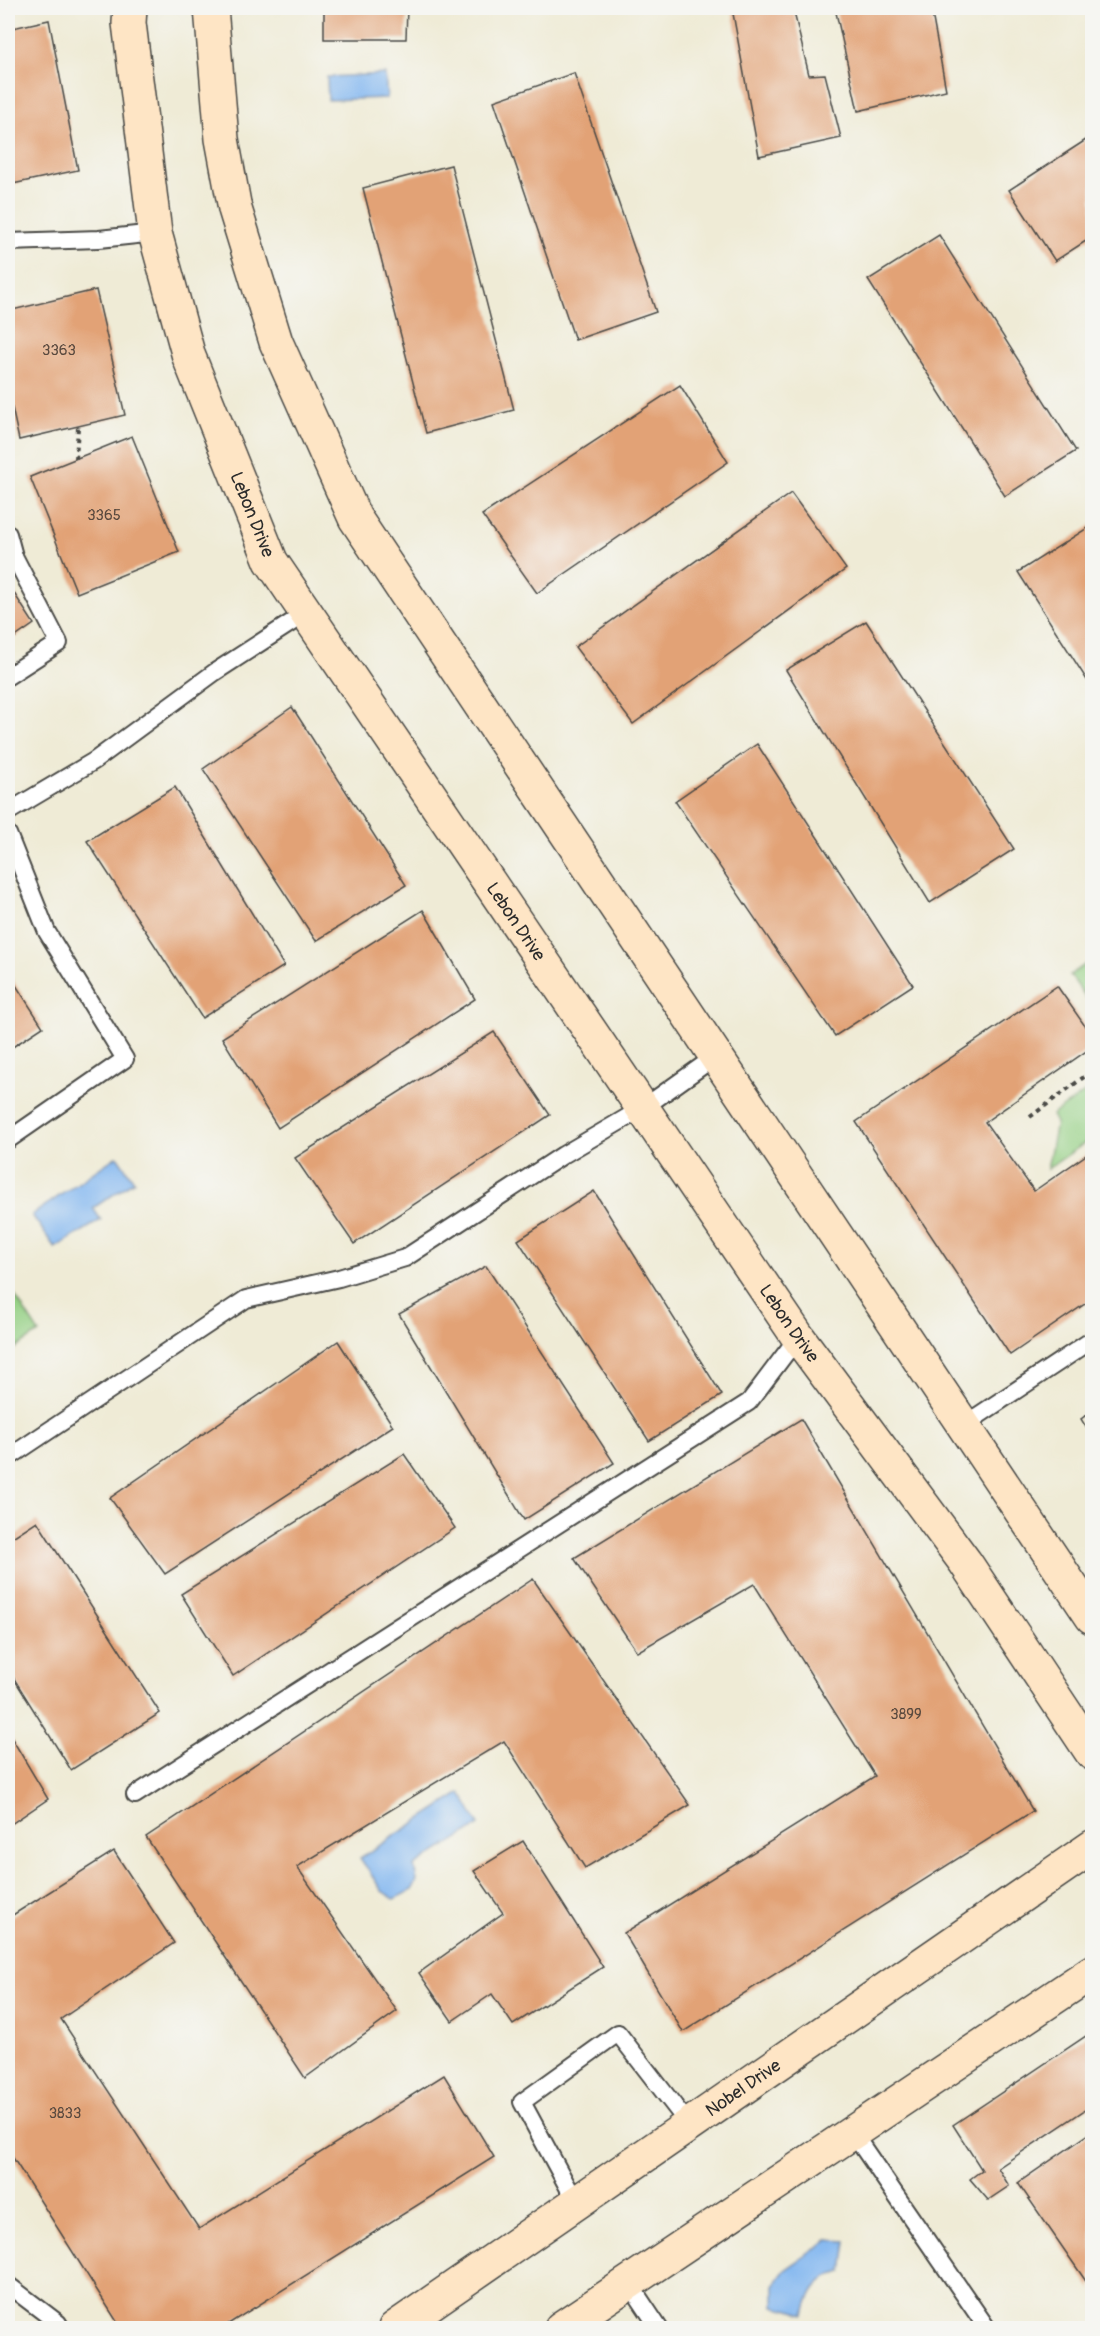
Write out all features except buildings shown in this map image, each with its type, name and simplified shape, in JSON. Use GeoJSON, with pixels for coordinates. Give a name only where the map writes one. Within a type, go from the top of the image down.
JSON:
{"type":"FeatureCollection","features":[{"type":"Feature","properties":{"kind":"street","name":"Lebon Drive"},"geometry":{"type":"LineString","coordinates":[[130,8],[129,23],[155,232],[193,368],[271,561],[798,1337],[965,1562],[1092,1753]]}},
{"type":"Feature","properties":{"kind":"street"},"geometry":{"type":"LineString","coordinates":[[211,8],[222,139],[235,209],[276,342],[355,518],[1092,1617]]}},
{"type":"Feature","properties":{"kind":"street","name":"Nobel Drive"},"geometry":{"type":"LineString","coordinates":[[395,2328],[1092,1847]]}},
{"type":"Feature","properties":{"kind":"street"},"geometry":{"type":"LineString","coordinates":[[561,2328],[1092,1972]]}},
{"type":"Feature","properties":{"kind":"lane"},"geometry":{"type":"LineString","coordinates":[[8,242],[99,239],[155,232]]}},
{"type":"Feature","properties":{"kind":"lane"},"geometry":{"type":"LineString","coordinates":[[8,534],[14,556],[59,643],[8,676]]}},
{"type":"Feature","properties":{"kind":"lane"},"geometry":{"type":"LineString","coordinates":[[8,812],[94,761],[215,672],[306,613]]}},
{"type":"Feature","properties":{"kind":"lane"},"geometry":{"type":"LineString","coordinates":[[8,834],[47,932],[125,1059],[8,1140]]}},
{"type":"Feature","properties":{"kind":"lane"},"geometry":{"type":"LineString","coordinates":[[8,1458],[246,1299],[339,1278],[405,1258],[563,1155],[643,1108],[716,1056]]}},
{"type":"Feature","properties":{"kind":"lane"},"geometry":{"type":"LineString","coordinates":[[135,1795],[749,1402],[798,1337]]}},
{"type":"Feature","properties":{"kind":"lane"},"geometry":{"type":"LineString","coordinates":[[964,1425],[1092,1340]]}},
{"type":"Feature","properties":{"kind":"lane"},"geometry":{"type":"LineString","coordinates":[[577,2204],[522,2102],[618,2033],[690,2126]]}},
{"type":"Feature","properties":{"kind":"lane"},"geometry":{"type":"LineString","coordinates":[[853,2133],[987,2328]]}},
{"type":"Feature","properties":{"kind":"lane"},"geometry":{"type":"LineString","coordinates":[[628,2283],[659,2328]]}},
{"type":"Feature","properties":{"kind":"lane"},"geometry":{"type":"LineString","coordinates":[[8,2285],[58,2323],[61,2328]]}},
{"type":"Feature","properties":{"kind":"path"},"geometry":{"type":"LineString","coordinates":[[76,459],[78,427]]}},
{"type":"Feature","properties":{"kind":"path"},"geometry":{"type":"LineString","coordinates":[[1030,1117],[1092,1071]]}},
{"type":"Feature","properties":{"kind":"green space"},"geometry":{"type":"Polygon","coordinates":[[[1092,960],[1092,1006],[1070,975],[1092,960]]]}},
{"type":"Feature","properties":{"kind":"green space"},"geometry":{"type":"Polygon","coordinates":[[[1092,1088],[1092,1138],[1047,1169],[1056,1123],[1052,1115],[1092,1088]]]}},
{"type":"Feature","properties":{"kind":"green space"},"geometry":{"type":"Polygon","coordinates":[[[8,1285],[39,1333],[8,1353],[8,1285]]]}},
{"type":"Feature","properties":{"kind":"water"},"geometry":{"type":"Polygon","coordinates":[[[385,74],[387,98],[328,100],[327,77],[385,74]]]}},
{"type":"Feature","properties":{"kind":"water"},"geometry":{"type":"Polygon","coordinates":[[[117,1156],[134,1181],[93,1208],[101,1220],[55,1248],[32,1215],[117,1156]]]}},
{"type":"Feature","properties":{"kind":"water"},"geometry":{"type":"Polygon","coordinates":[[[461,1793],[479,1825],[414,1866],[417,1881],[412,1890],[394,1899],[382,1891],[360,1858],[461,1793]]]}},
{"type":"Feature","properties":{"kind":"water"},"geometry":{"type":"Polygon","coordinates":[[[828,2240],[847,2241],[843,2272],[828,2277],[817,2286],[805,2314],[774,2306],[774,2285],[785,2270],[828,2240]]]}}]}
